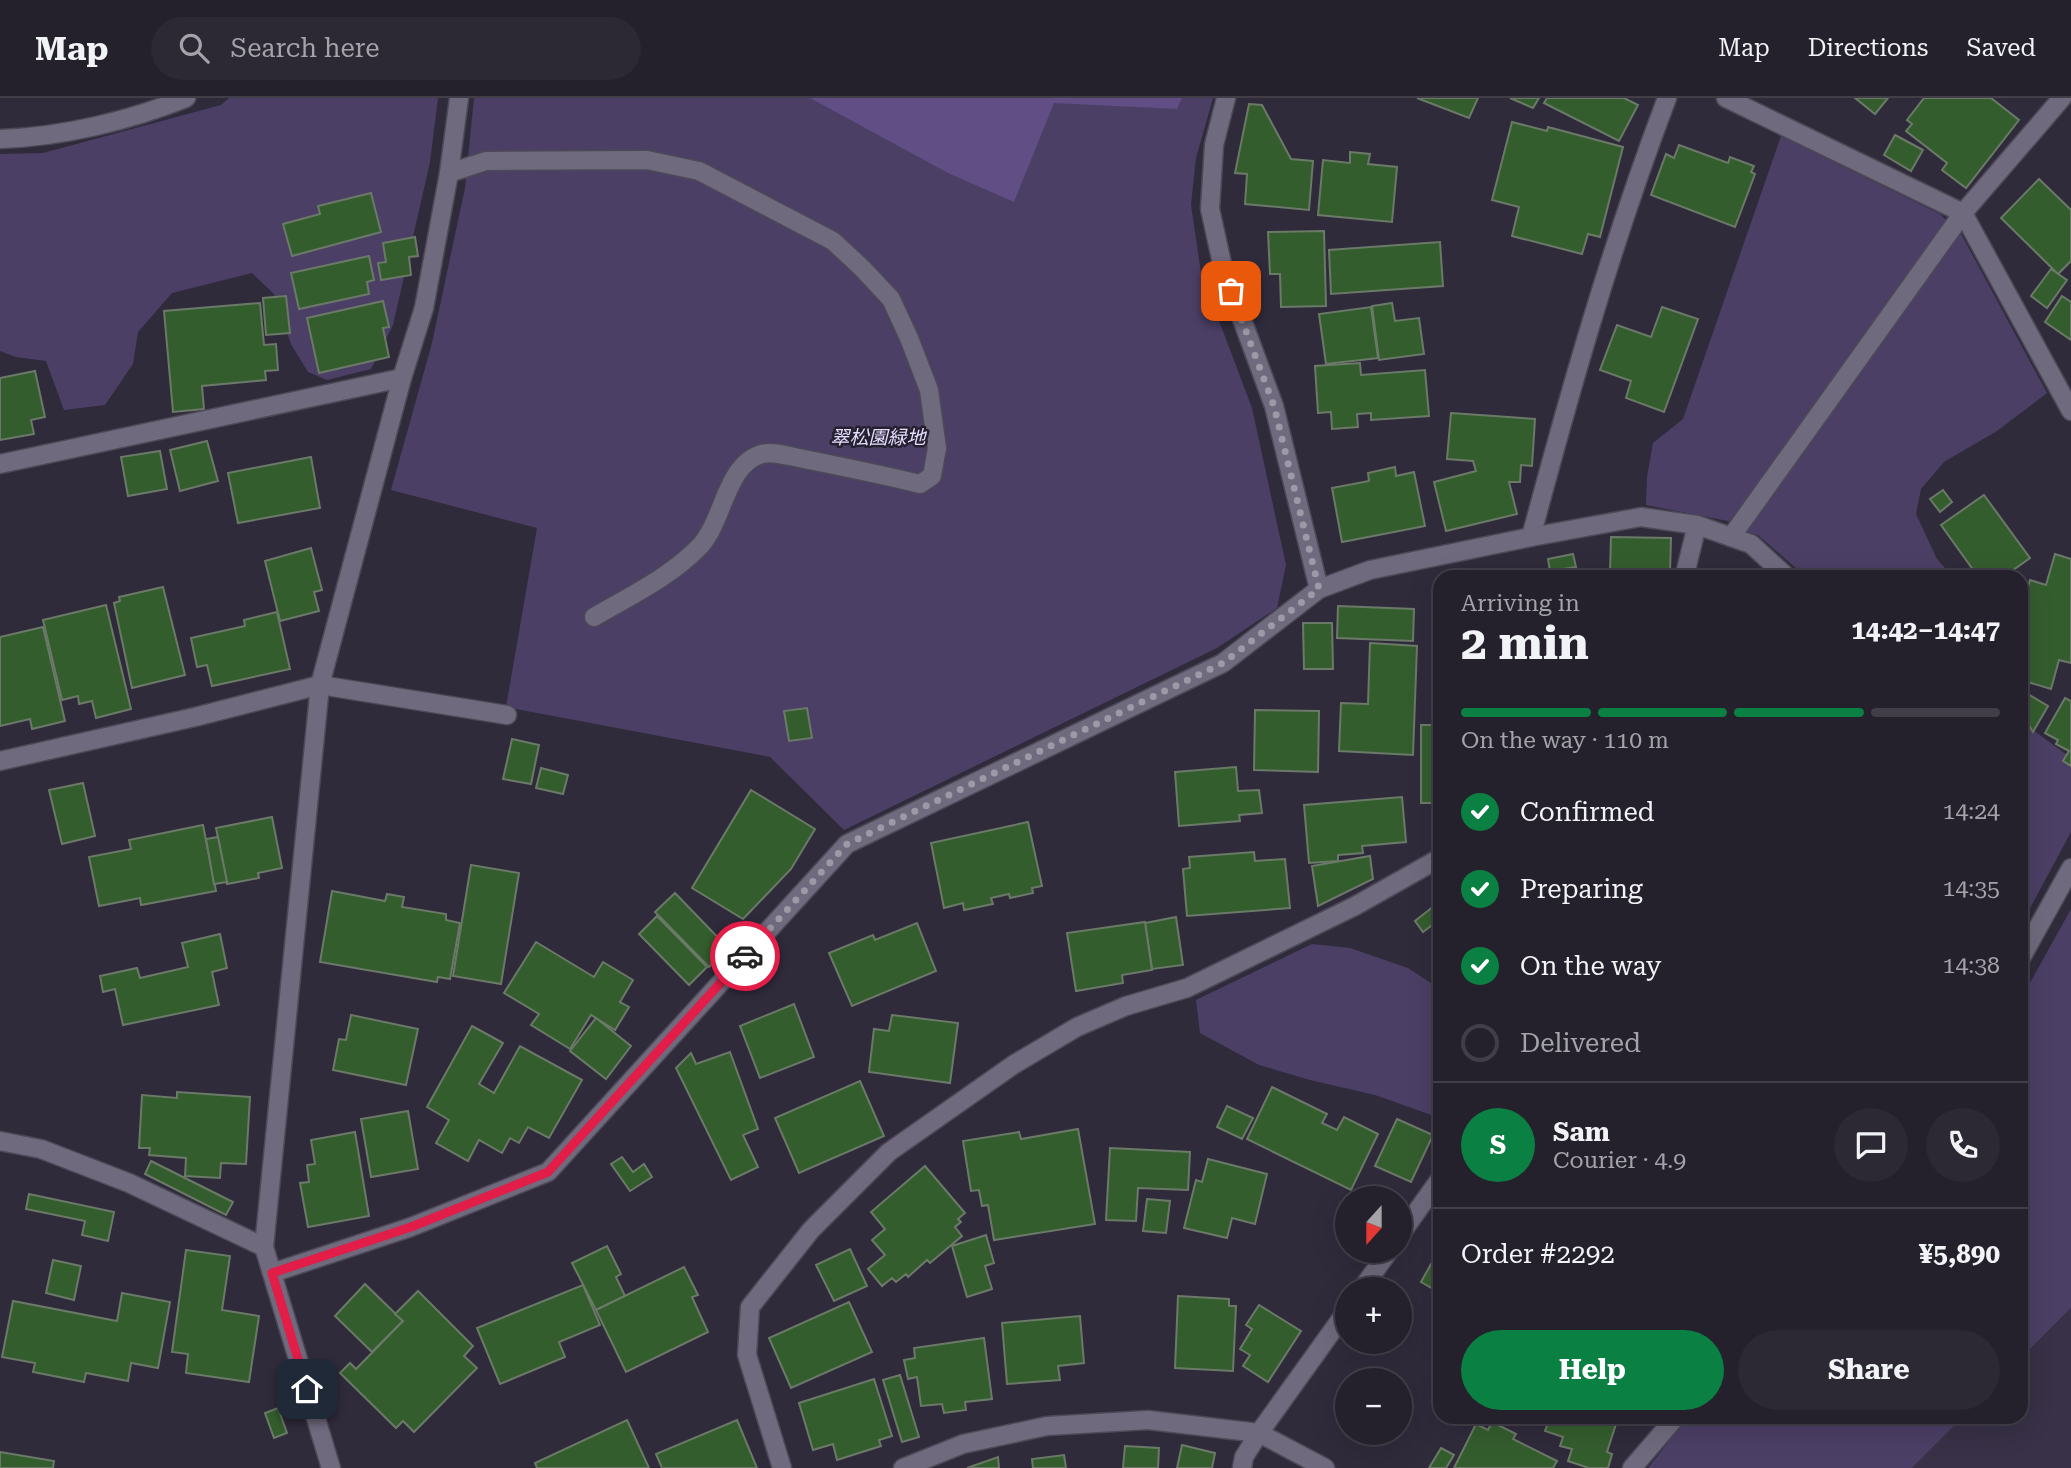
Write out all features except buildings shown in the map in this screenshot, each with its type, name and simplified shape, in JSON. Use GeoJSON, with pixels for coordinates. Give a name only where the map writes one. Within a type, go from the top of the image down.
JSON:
{"type":"FeatureCollection","features":[{"type":"Feature","properties":{"kind":"street"},"geometry":{"type":"LineString","coordinates":[[0,139],[41,138],[156,110],[186,98]]}},
{"type":"Feature","properties":{"kind":"street"},"geometry":{"type":"LineString","coordinates":[[331,1468],[264,1247],[320,685],[402,378],[424,307],[449,173],[459,98]]}},
{"type":"Feature","properties":{"kind":"street"},"geometry":{"type":"LineString","coordinates":[[1226,98],[1214,145],[1210,209],[1223,268],[1274,406],[1319,589]]}},
{"type":"Feature","properties":{"kind":"street"},"geometry":{"type":"LineString","coordinates":[[1531,537],[1586,337],[1630,197],[1667,98]]}},
{"type":"Feature","properties":{"kind":"street"},"geometry":{"type":"LineString","coordinates":[[1726,98],[1963,213],[2071,411]]}},
{"type":"Feature","properties":{"kind":"street"},"geometry":{"type":"LineString","coordinates":[[1731,537],[1963,213],[2062,98]]}},
{"type":"Feature","properties":{"kind":"street"},"geometry":{"type":"LineString","coordinates":[[449,173],[486,161],[647,160],[699,171],[833,241],[863,269],[891,299],[929,390],[937,448],[932,476],[920,484],[847,467],[763,453],[743,463],[722,510],[702,544],[645,587],[594,617]]}},
{"type":"Feature","properties":{"kind":"street"},"geometry":{"type":"LineString","coordinates":[[0,464],[402,378]]}},
{"type":"Feature","properties":{"kind":"street"},"geometry":{"type":"LineString","coordinates":[[272,1273],[411,1227],[548,1172],[847,844],[1223,663],[1319,589],[1370,570],[1641,517],[1697,525],[1751,544],[1779,570]]}},
{"type":"Feature","properties":{"kind":"street"},"geometry":{"type":"LineString","coordinates":[[1686,570],[1697,525]]}},
{"type":"Feature","properties":{"kind":"street"},"geometry":{"type":"LineString","coordinates":[[0,761],[195,717],[320,685],[507,716]]}},
{"type":"Feature","properties":{"kind":"street"},"geometry":{"type":"LineString","coordinates":[[782,1468],[747,1355],[750,1307],[811,1230],[889,1152],[1013,1065],[1077,1027],[1126,1006],[1187,988],[1355,906],[1433,862]]}},
{"type":"Feature","properties":{"kind":"street"},"geometry":{"type":"LineString","coordinates":[[2028,946],[2071,869]]}},
{"type":"Feature","properties":{"kind":"street"},"geometry":{"type":"LineString","coordinates":[[0,1141],[41,1149],[129,1182],[264,1247]]}},
{"type":"Feature","properties":{"kind":"street"},"geometry":{"type":"LineString","coordinates":[[1412,1218],[1433,1189]]}},
{"type":"Feature","properties":{"kind":"street"},"geometry":{"type":"LineString","coordinates":[[1242,1468],[1244,1457],[1259,1433],[1335,1327]]}},
{"type":"Feature","properties":{"kind":"street"},"geometry":{"type":"LineString","coordinates":[[903,1468],[962,1444],[1047,1426],[1148,1420],[1259,1433],[1325,1468]]}},
{"type":"Feature","properties":{"kind":"street"},"geometry":{"type":"LineString","coordinates":[[1632,1468],[1670,1424]]}},
{"type":"Feature","properties":{"kind":"shaded area"},"geometry":{"type":"Polygon","coordinates":[[[810,98],[1182,98],[1177,109],[1054,103],[1014,202],[948,173],[810,98]]]}},
{"type":"Feature","properties":{"kind":"shaded area"},"geometry":{"type":"Polygon","coordinates":[[[2071,1308],[2071,1468],[1912,1468],[1956,1424],[2028,1424],[2028,1351],[2071,1308]]]}},
{"type":"Feature","properties":{"kind":"green space"},"geometry":{"type":"Polygon","coordinates":[[[229,98],[438,98],[430,162],[393,325],[371,369],[327,380],[308,372],[291,344],[274,294],[252,273],[172,293],[138,332],[133,364],[105,405],[64,410],[46,361],[16,357],[0,351],[0,154],[43,153],[221,105],[229,98]]]}},
{"type":"Feature","properties":{"kind":"green space","name":"翠松園緑地"},"geometry":{"type":"Polygon","coordinates":[[[474,98],[1213,98],[1196,158],[1191,205],[1201,273],[1252,408],[1286,565],[1277,608],[1217,648],[844,830],[770,757],[506,707],[537,528],[391,490],[432,343],[465,188],[474,98]]]}},
{"type":"Feature","properties":{"kind":"green space"},"geometry":{"type":"Polygon","coordinates":[[[1781,136],[1940,214],[1949,223],[1733,522],[1646,505],[1647,477],[1653,443],[1683,419],[1781,136]]]}},
{"type":"Feature","properties":{"kind":"green space"},"geometry":{"type":"Polygon","coordinates":[[[1959,230],[2047,393],[1997,431],[1944,462],[1921,489],[1916,514],[1937,559],[1947,570],[1798,570],[1758,535],[1744,531],[1959,230]]]}},
{"type":"Feature","properties":{"kind":"green space"},"geometry":{"type":"Polygon","coordinates":[[[2028,726],[2071,758],[2071,832],[2028,912],[2028,726]]]}},
{"type":"Feature","properties":{"kind":"green space"},"geometry":{"type":"Polygon","coordinates":[[[2071,909],[2071,1308],[2028,1351],[2028,986],[2071,909]]]}},
{"type":"Feature","properties":{"kind":"green space"},"geometry":{"type":"Polygon","coordinates":[[[1312,944],[1350,948],[1408,968],[1433,984],[1433,1116],[1375,1095],[1259,1065],[1200,1033],[1196,1000],[1312,944]]]}},
{"type":"Feature","properties":{"kind":"green space"},"geometry":{"type":"Polygon","coordinates":[[[1682,1424],[1956,1424],[1912,1468],[1648,1468],[1682,1424]]]}},
{"type":"Feature","properties":{"kind":"way so far"},"geometry":{"type":"LineString","coordinates":[[745,956],[847,844],[1223,663],[1319,589],[1274,406],[1231,291]]}},
{"type":"Feature","properties":{"kind":"route"},"geometry":{"type":"LineString","coordinates":[[307,1389],[272,1273],[411,1227],[548,1172],[745,956]]}}]}
